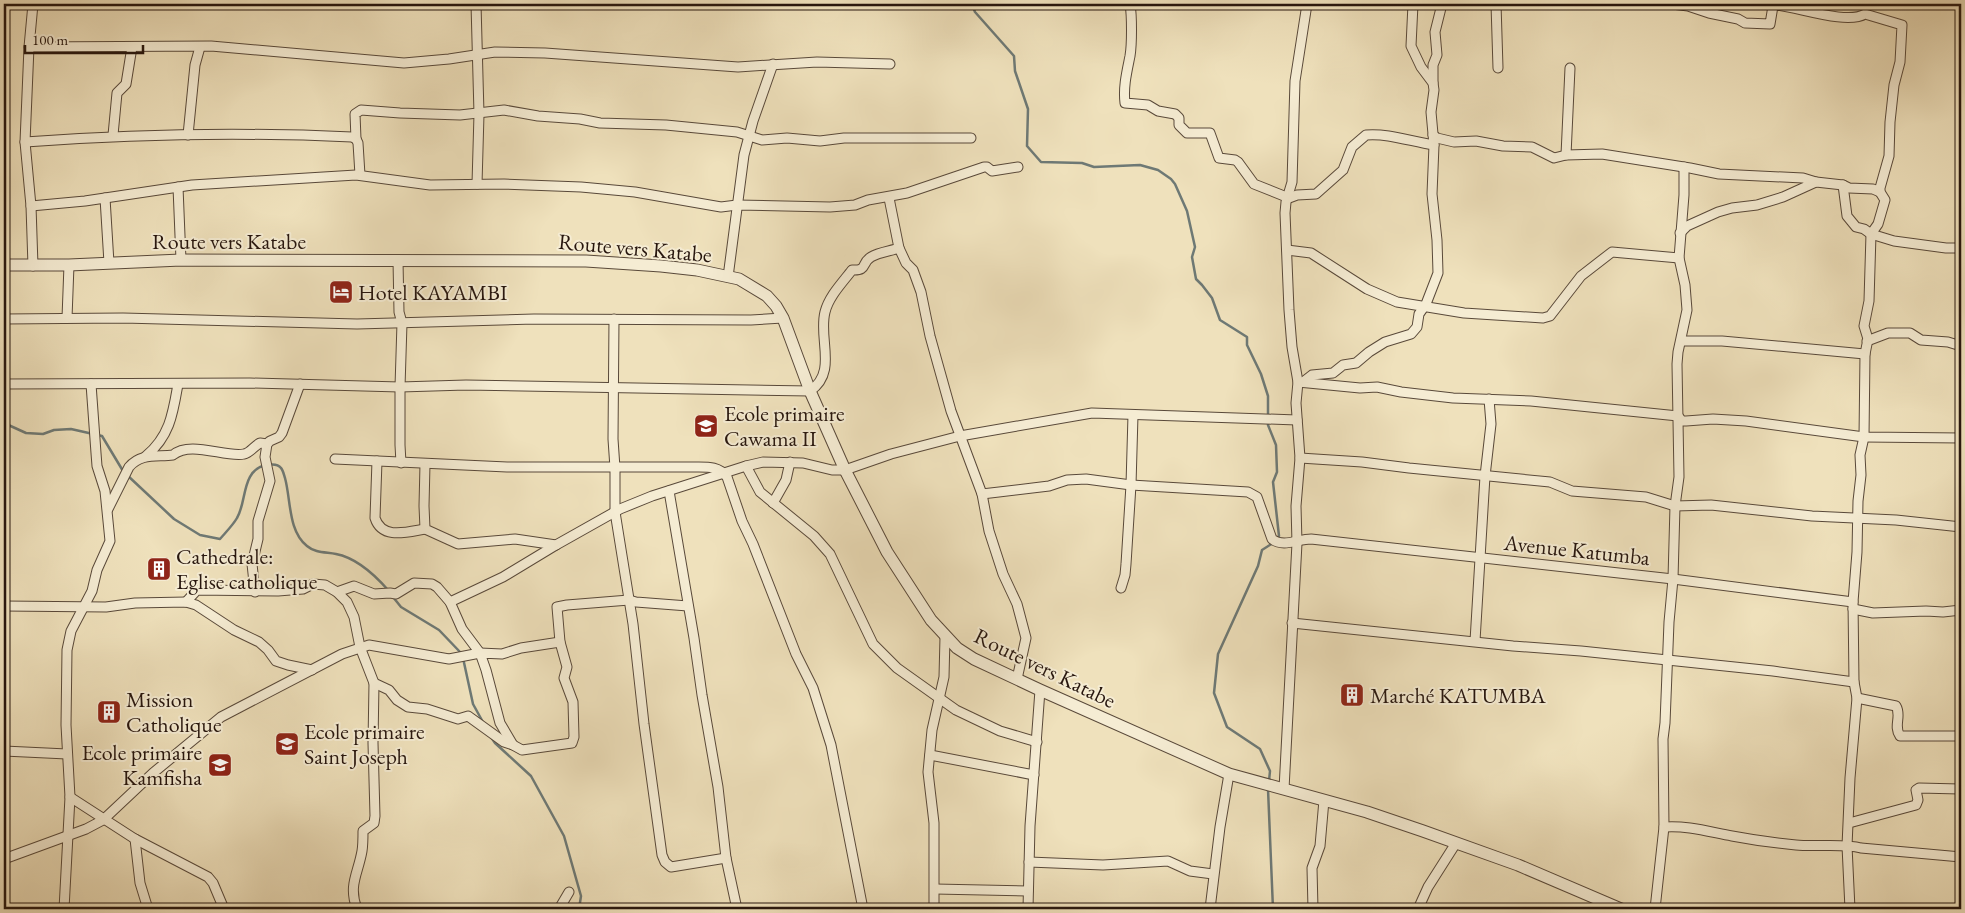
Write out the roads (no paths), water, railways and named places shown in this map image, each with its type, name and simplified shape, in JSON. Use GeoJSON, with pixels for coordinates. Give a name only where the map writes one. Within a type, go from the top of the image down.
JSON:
{"type":"FeatureCollection","features":[{"type":"Feature","properties":{"kind":"street"},"geometry":{"type":"LineString","coordinates":[[33,4],[29,47],[25,142],[34,266]]}},
{"type":"Feature","properties":{"kind":"street"},"geometry":{"type":"LineString","coordinates":[[476,4],[479,114],[477,184]]}},
{"type":"Feature","properties":{"kind":"street"},"geometry":{"type":"LineString","coordinates":[[1130,4],[1130,55],[1126,79],[1126,103],[1148,105],[1161,112],[1175,114],[1179,118],[1179,125],[1187,133],[1210,133],[1219,158],[1238,162],[1254,184],[1288,198],[1294,195],[1319,192],[1343,170],[1348,152],[1366,135],[1403,138],[1418,143],[1434,145]]}},
{"type":"Feature","properties":{"kind":"street"},"geometry":{"type":"LineString","coordinates":[[1280,788],[1297,543],[1296,506],[1300,458],[1297,420],[1300,382],[1290,324],[1285,213],[1292,182],[1296,81],[1307,4]]}},
{"type":"Feature","properties":{"kind":"street"},"geometry":{"type":"LineString","coordinates":[[1413,4],[1411,46],[1421,67],[1433,83]]}},
{"type":"Feature","properties":{"kind":"street"},"geometry":{"type":"LineString","coordinates":[[1300,382],[1312,375],[1333,373],[1344,365],[1356,363],[1385,342],[1411,334],[1417,327],[1419,314],[1424,307],[1438,274],[1438,240],[1432,194],[1434,145],[1431,112],[1434,97],[1434,65],[1437,55],[1435,32],[1442,4]]}},
{"type":"Feature","properties":{"kind":"street"},"geometry":{"type":"LineString","coordinates":[[1496,4],[1498,68]]}},
{"type":"Feature","properties":{"kind":"street"},"geometry":{"type":"LineString","coordinates":[[1672,4],[1685,5],[1749,23],[1770,24],[1773,6],[1776,5],[1824,15],[1857,18],[1865,14],[1902,25],[1900,62],[1894,85],[1890,122],[1889,156],[1881,180],[1880,192]]}},
{"type":"Feature","properties":{"kind":"street"},"geometry":{"type":"LineString","coordinates":[[29,47],[211,46],[404,63],[495,52],[546,53],[738,67],[826,62],[890,64]]}},
{"type":"Feature","properties":{"kind":"street"},"geometry":{"type":"LineString","coordinates":[[113,135],[117,93],[126,84],[132,47]]}},
{"type":"Feature","properties":{"kind":"street"},"geometry":{"type":"LineString","coordinates":[[188,134],[195,66],[200,47]]}},
{"type":"Feature","properties":{"kind":"street"},"geometry":{"type":"LineString","coordinates":[[728,277],[744,155],[753,121],[773,64]]}},
{"type":"Feature","properties":{"kind":"street"},"geometry":{"type":"LineString","coordinates":[[1566,155],[1570,68]]}},
{"type":"Feature","properties":{"kind":"street"},"geometry":{"type":"LineString","coordinates":[[360,176],[355,114],[360,110],[435,115],[479,114],[504,110],[600,123],[666,125],[730,131],[762,140],[795,138],[820,141],[844,138],[970,138]]}},
{"type":"Feature","properties":{"kind":"street"},"geometry":{"type":"LineString","coordinates":[[25,142],[113,135],[188,134],[318,136],[356,139]]}},
{"type":"Feature","properties":{"kind":"street"},"geometry":{"type":"LineString","coordinates":[[1433,135],[1437,138],[1454,142],[1476,141],[1503,146],[1532,147],[1554,158],[1566,155],[1602,154],[1718,174],[1803,178],[1816,182],[1843,185],[1849,188],[1873,189],[1880,192],[1885,200],[1878,224],[1872,234],[1869,301],[1864,326],[1867,341],[1865,354],[1864,437],[1860,455],[1861,476],[1853,605],[1854,682],[1857,698],[1850,778],[1847,846],[1850,909]]}},
{"type":"Feature","properties":{"kind":"street"},"geometry":{"type":"LineString","coordinates":[[31,206],[178,188],[360,176],[430,185],[477,184],[581,187],[661,196],[724,208],[737,205],[830,207],[889,198],[984,167],[992,171],[1018,167]]}},
{"type":"Feature","properties":{"kind":"street"},"geometry":{"type":"LineString","coordinates":[[1655,909],[1664,827],[1663,739],[1673,579],[1675,506],[1679,477],[1677,364],[1687,310],[1685,285],[1679,258],[1684,195],[1684,167]]}},
{"type":"Feature","properties":{"kind":"street"},"geometry":{"type":"LineString","coordinates":[[1680,233],[1694,222],[1718,212],[1757,205],[1782,197],[1816,182]]}},
{"type":"Feature","properties":{"kind":"street"},"geometry":{"type":"LineString","coordinates":[[1843,185],[1844,200],[1849,220],[1856,227],[1894,241],[1946,248],[1961,248]]}},
{"type":"Feature","properties":{"kind":"street"},"geometry":{"type":"LineString","coordinates":[[178,188],[180,260]]}},
{"type":"Feature","properties":{"kind":"street"},"geometry":{"type":"LineString","coordinates":[[105,198],[109,263]]}},
{"type":"Feature","properties":{"kind":"street"},"geometry":{"type":"LineString","coordinates":[[889,198],[899,248],[906,263],[913,270],[921,292],[930,336],[960,436],[982,494],[989,531],[1003,574],[1018,604],[1026,638],[1017,679]]}},
{"type":"Feature","properties":{"kind":"street"},"geometry":{"type":"LineString","coordinates":[[4,384],[300,384],[400,387],[466,385],[810,391],[819,385],[824,374],[826,364],[823,320],[828,303],[852,270],[863,269],[868,258],[899,248]]}},
{"type":"Feature","properties":{"kind":"street"},"geometry":{"type":"LineString","coordinates":[[1287,250],[1311,253],[1348,278],[1388,299],[1464,313],[1547,318],[1567,296],[1581,276],[1612,252],[1679,258]]}},
{"type":"Feature","properties":{"kind":"street","name":"Route vers Katabe"},"geometry":{"type":"LineString","coordinates":[[4,265],[34,266],[180,260],[603,262],[697,270],[739,279],[767,296],[783,318],[810,391],[845,470],[887,552],[931,620],[957,648],[974,659],[1040,690],[1229,774],[1367,812],[1518,865],[1621,909]]}},
{"type":"Feature","properties":{"kind":"street"},"geometry":{"type":"LineString","coordinates":[[398,260],[399,312],[402,323],[400,387],[401,463]]}},
{"type":"Feature","properties":{"kind":"street"},"geometry":{"type":"LineString","coordinates":[[67,318],[69,265]]}},
{"type":"Feature","properties":{"kind":"street"},"geometry":{"type":"LineString","coordinates":[[4,319],[67,318],[357,324],[484,319],[751,320],[783,318]]}},
{"type":"Feature","properties":{"kind":"street"},"geometry":{"type":"LineString","coordinates":[[614,319],[613,439],[615,512],[629,600],[663,860],[670,867],[726,858]]}},
{"type":"Feature","properties":{"kind":"street"},"geometry":{"type":"LineString","coordinates":[[1867,341],[1888,333],[1910,333],[1921,340],[1948,342],[1961,346]]}},
{"type":"Feature","properties":{"kind":"street"},"geometry":{"type":"LineString","coordinates":[[1682,341],[1722,341],[1865,354]]}},
{"type":"Feature","properties":{"kind":"street"},"geometry":{"type":"LineString","coordinates":[[1300,382],[1360,388],[1377,387],[1401,392],[1454,398],[1531,401],[1678,416],[1682,421],[1713,419],[1746,421],[1864,437],[1961,438]]}},
{"type":"Feature","properties":{"kind":"street"},"geometry":{"type":"LineString","coordinates":[[64,909],[70,797],[67,754],[67,650],[71,631],[92,591],[97,570],[110,542],[105,491],[97,466],[91,384]]}},
{"type":"Feature","properties":{"kind":"street"},"geometry":{"type":"LineString","coordinates":[[108,510],[129,467],[157,447],[168,429],[178,384]]}},
{"type":"Feature","properties":{"kind":"street"},"geometry":{"type":"LineString","coordinates":[[146,456],[173,455],[176,452],[196,450],[213,450],[243,455],[260,443],[267,444],[282,433],[300,384]]}},
{"type":"Feature","properties":{"kind":"street"},"geometry":{"type":"LineString","coordinates":[[1475,641],[1485,476],[1491,424],[1489,399]]}},
{"type":"Feature","properties":{"kind":"street"},"geometry":{"type":"LineString","coordinates":[[450,602],[503,577],[615,512],[652,496],[723,472],[763,462],[803,463],[832,470],[845,470],[891,454],[960,436],[1092,413],[1297,420]]}},
{"type":"Feature","properties":{"kind":"street"},"geometry":{"type":"LineString","coordinates":[[1121,588],[1125,575],[1131,485],[1132,415]]}},
{"type":"Feature","properties":{"kind":"street"},"geometry":{"type":"LineString","coordinates":[[255,592],[252,569],[258,539],[258,521],[270,482],[266,465],[267,444]]}},
{"type":"Feature","properties":{"kind":"street"},"geometry":{"type":"LineString","coordinates":[[1300,458],[1362,462],[1550,482],[1572,491],[1646,498],[1675,506],[1711,505],[1812,516],[1961,527]]}},
{"type":"Feature","properties":{"kind":"street"},"geometry":{"type":"LineString","coordinates":[[335,459],[507,468],[695,467],[718,469],[723,472],[727,477],[742,521],[796,654],[813,688],[831,745],[863,909]]}},
{"type":"Feature","properties":{"kind":"street"},"geometry":{"type":"LineString","coordinates":[[377,461],[375,518],[377,524],[385,531],[400,533],[425,529],[458,544],[524,539],[556,545]]}},
{"type":"Feature","properties":{"kind":"street"},"geometry":{"type":"LineString","coordinates":[[773,503],[786,480],[790,462]]}},
{"type":"Feature","properties":{"kind":"street"},"geometry":{"type":"LineString","coordinates":[[425,464],[425,529]]}},
{"type":"Feature","properties":{"kind":"street"},"geometry":{"type":"LineString","coordinates":[[746,466],[756,486],[773,503],[814,536],[830,554],[873,644],[897,668],[956,710],[1000,731],[1037,742]]}},
{"type":"Feature","properties":{"kind":"street"},"geometry":{"type":"LineString","coordinates":[[982,494],[1049,486],[1072,480],[1090,480],[1131,485]]}},
{"type":"Feature","properties":{"kind":"street","name":"Avenue Katumba"},"geometry":{"type":"LineString","coordinates":[[1131,485],[1248,492],[1257,497],[1272,539],[1275,542],[1297,543],[1304,539],[1311,539],[1673,579],[1853,605],[1873,613],[1961,610]]}},
{"type":"Feature","properties":{"kind":"street"},"geometry":{"type":"LineString","coordinates":[[669,491],[718,788],[726,858],[738,909]]}},
{"type":"Feature","properties":{"kind":"street"},"geometry":{"type":"LineString","coordinates":[[337,592],[354,586],[374,594],[396,594],[411,583],[437,587],[450,602],[462,629],[480,653],[500,723],[513,745]]}},
{"type":"Feature","properties":{"kind":"street"},"geometry":{"type":"LineString","coordinates":[[186,602],[197,590],[255,592],[297,590],[307,588],[313,584],[325,584],[337,592],[349,606],[354,617],[360,647],[374,683],[375,816],[374,823],[364,831],[362,851],[354,876],[353,896],[357,909]]}},
{"type":"Feature","properties":{"kind":"street"},"geometry":{"type":"LineString","coordinates":[[374,683],[389,690],[397,700],[408,707],[427,709],[458,719],[468,716],[504,742],[522,750],[573,742],[573,702],[564,678],[567,667],[560,642],[557,612],[559,606],[629,600],[688,606]]}},
{"type":"Feature","properties":{"kind":"street"},"geometry":{"type":"LineString","coordinates":[[4,606],[106,607],[135,603],[186,602],[196,605],[234,630],[259,642],[281,664],[312,670]]}},
{"type":"Feature","properties":{"kind":"street"},"geometry":{"type":"LineString","coordinates":[[1292,623],[1773,670],[1854,682]]}},
{"type":"Feature","properties":{"kind":"street"},"geometry":{"type":"LineString","coordinates":[[934,909],[934,823],[927,780],[932,730],[940,700],[945,666],[945,637]]}},
{"type":"Feature","properties":{"kind":"street"},"geometry":{"type":"LineString","coordinates":[[4,859],[86,830],[103,820],[153,773],[221,717],[342,654],[369,644],[449,659],[480,653],[502,654],[521,648],[560,642]]}},
{"type":"Feature","properties":{"kind":"street"},"geometry":{"type":"LineString","coordinates":[[1028,909],[1029,862],[1040,690]]}},
{"type":"Feature","properties":{"kind":"street"},"geometry":{"type":"LineString","coordinates":[[1857,698],[1896,706],[1898,710],[1897,730],[1900,736],[1961,736]]}},
{"type":"Feature","properties":{"kind":"street"},"geometry":{"type":"LineString","coordinates":[[4,752],[67,754]]}},
{"type":"Feature","properties":{"kind":"street"},"geometry":{"type":"LineString","coordinates":[[930,755],[1034,775]]}},
{"type":"Feature","properties":{"kind":"street"},"geometry":{"type":"LineString","coordinates":[[1210,909],[1213,874],[1229,774]]}},
{"type":"Feature","properties":{"kind":"street"},"geometry":{"type":"LineString","coordinates":[[1849,822],[1916,805],[1918,800],[1916,790],[1919,788],[1960,789]]}},
{"type":"Feature","properties":{"kind":"street"},"geometry":{"type":"LineString","coordinates":[[70,797],[135,839],[208,877],[214,883],[224,909]]}},
{"type":"Feature","properties":{"kind":"street"},"geometry":{"type":"LineString","coordinates":[[1314,909],[1312,868],[1320,846],[1324,800]]}},
{"type":"Feature","properties":{"kind":"street"},"geometry":{"type":"LineString","coordinates":[[1664,827],[1676,826],[1800,845],[1847,846],[1961,857]]}},
{"type":"Feature","properties":{"kind":"street"},"geometry":{"type":"LineString","coordinates":[[135,839],[140,883],[148,909]]}},
{"type":"Feature","properties":{"kind":"street"},"geometry":{"type":"LineString","coordinates":[[1418,909],[1431,882],[1456,843]]}},
{"type":"Feature","properties":{"kind":"street"},"geometry":{"type":"LineString","coordinates":[[1029,862],[1103,865],[1168,861],[1190,871],[1213,874]]}},
{"type":"Feature","properties":{"kind":"street"},"geometry":{"type":"LineString","coordinates":[[935,889],[1028,891]]}},
{"type":"Feature","properties":{"kind":"street"},"geometry":{"type":"LineString","coordinates":[[559,909],[570,892]]}},
{"type":"Feature","properties":{"kind":"waterway"},"geometry":{"type":"LineString","coordinates":[[972,4],[975,12],[1014,56],[1015,71],[1028,109],[1027,146],[1041,162],[1082,163],[1094,167],[1140,165],[1158,170],[1175,184],[1187,211],[1195,247],[1192,257],[1196,279],[1212,298],[1220,320],[1247,337],[1247,345],[1261,374],[1268,396],[1268,425],[1276,445],[1277,472],[1273,482],[1279,536],[1277,539]]}},
{"type":"Feature","properties":{"kind":"waterway"},"geometry":{"type":"LineString","coordinates":[[4,423],[26,433],[43,434],[54,430],[71,429],[102,436],[123,471]]}},
{"type":"Feature","properties":{"kind":"waterway"},"geometry":{"type":"LineString","coordinates":[[127,475],[174,519],[200,535],[220,539],[237,518],[246,487],[253,473],[267,465],[273,464],[278,466],[284,474],[293,524],[301,540],[314,550],[344,556],[358,563],[377,578],[388,590]]}},
{"type":"Feature","properties":{"kind":"waterway"},"geometry":{"type":"LineString","coordinates":[[1269,781],[1270,771],[1260,749],[1227,727],[1214,693],[1218,654],[1258,566],[1262,550],[1273,543]]}},
{"type":"Feature","properties":{"kind":"waterway"},"geometry":{"type":"LineString","coordinates":[[393,597],[401,607],[439,630],[461,653]]}},
{"type":"Feature","properties":{"kind":"waterway"},"geometry":{"type":"LineString","coordinates":[[463,658],[473,704],[484,724]]}},
{"type":"Feature","properties":{"kind":"waterway"},"geometry":{"type":"LineString","coordinates":[[491,737],[495,743],[531,776],[564,836],[581,896],[579,909]]}},
{"type":"Feature","properties":{"kind":"waterway"},"geometry":{"type":"LineString","coordinates":[[1268,789],[1273,909]]}},
{"type":"Feature","properties":{"kind":"place","name":"Hotel KAYAMBI"},"geometry":{"type":"Point","coordinates":[341,292]}},
{"type":"Feature","properties":{"kind":"place","name":"Ecole primaire Cawama II"},"geometry":{"type":"Point","coordinates":[706,426]}},
{"type":"Feature","properties":{"kind":"place","name":"Cathedrale: Eglise catholique"},"geometry":{"type":"Point","coordinates":[159,569]}},
{"type":"Feature","properties":{"kind":"place","name":"Marché KATUMBA"},"geometry":{"type":"Point","coordinates":[1352,695]}},
{"type":"Feature","properties":{"kind":"place","name":"Mission Catholique"},"geometry":{"type":"Point","coordinates":[109,712]}},
{"type":"Feature","properties":{"kind":"place","name":"Ecole primaire Saint Joseph"},"geometry":{"type":"Point","coordinates":[287,744]}},
{"type":"Feature","properties":{"kind":"place","name":"Ecole primaire Kamfisha"},"geometry":{"type":"Point","coordinates":[220,765]}}]}
